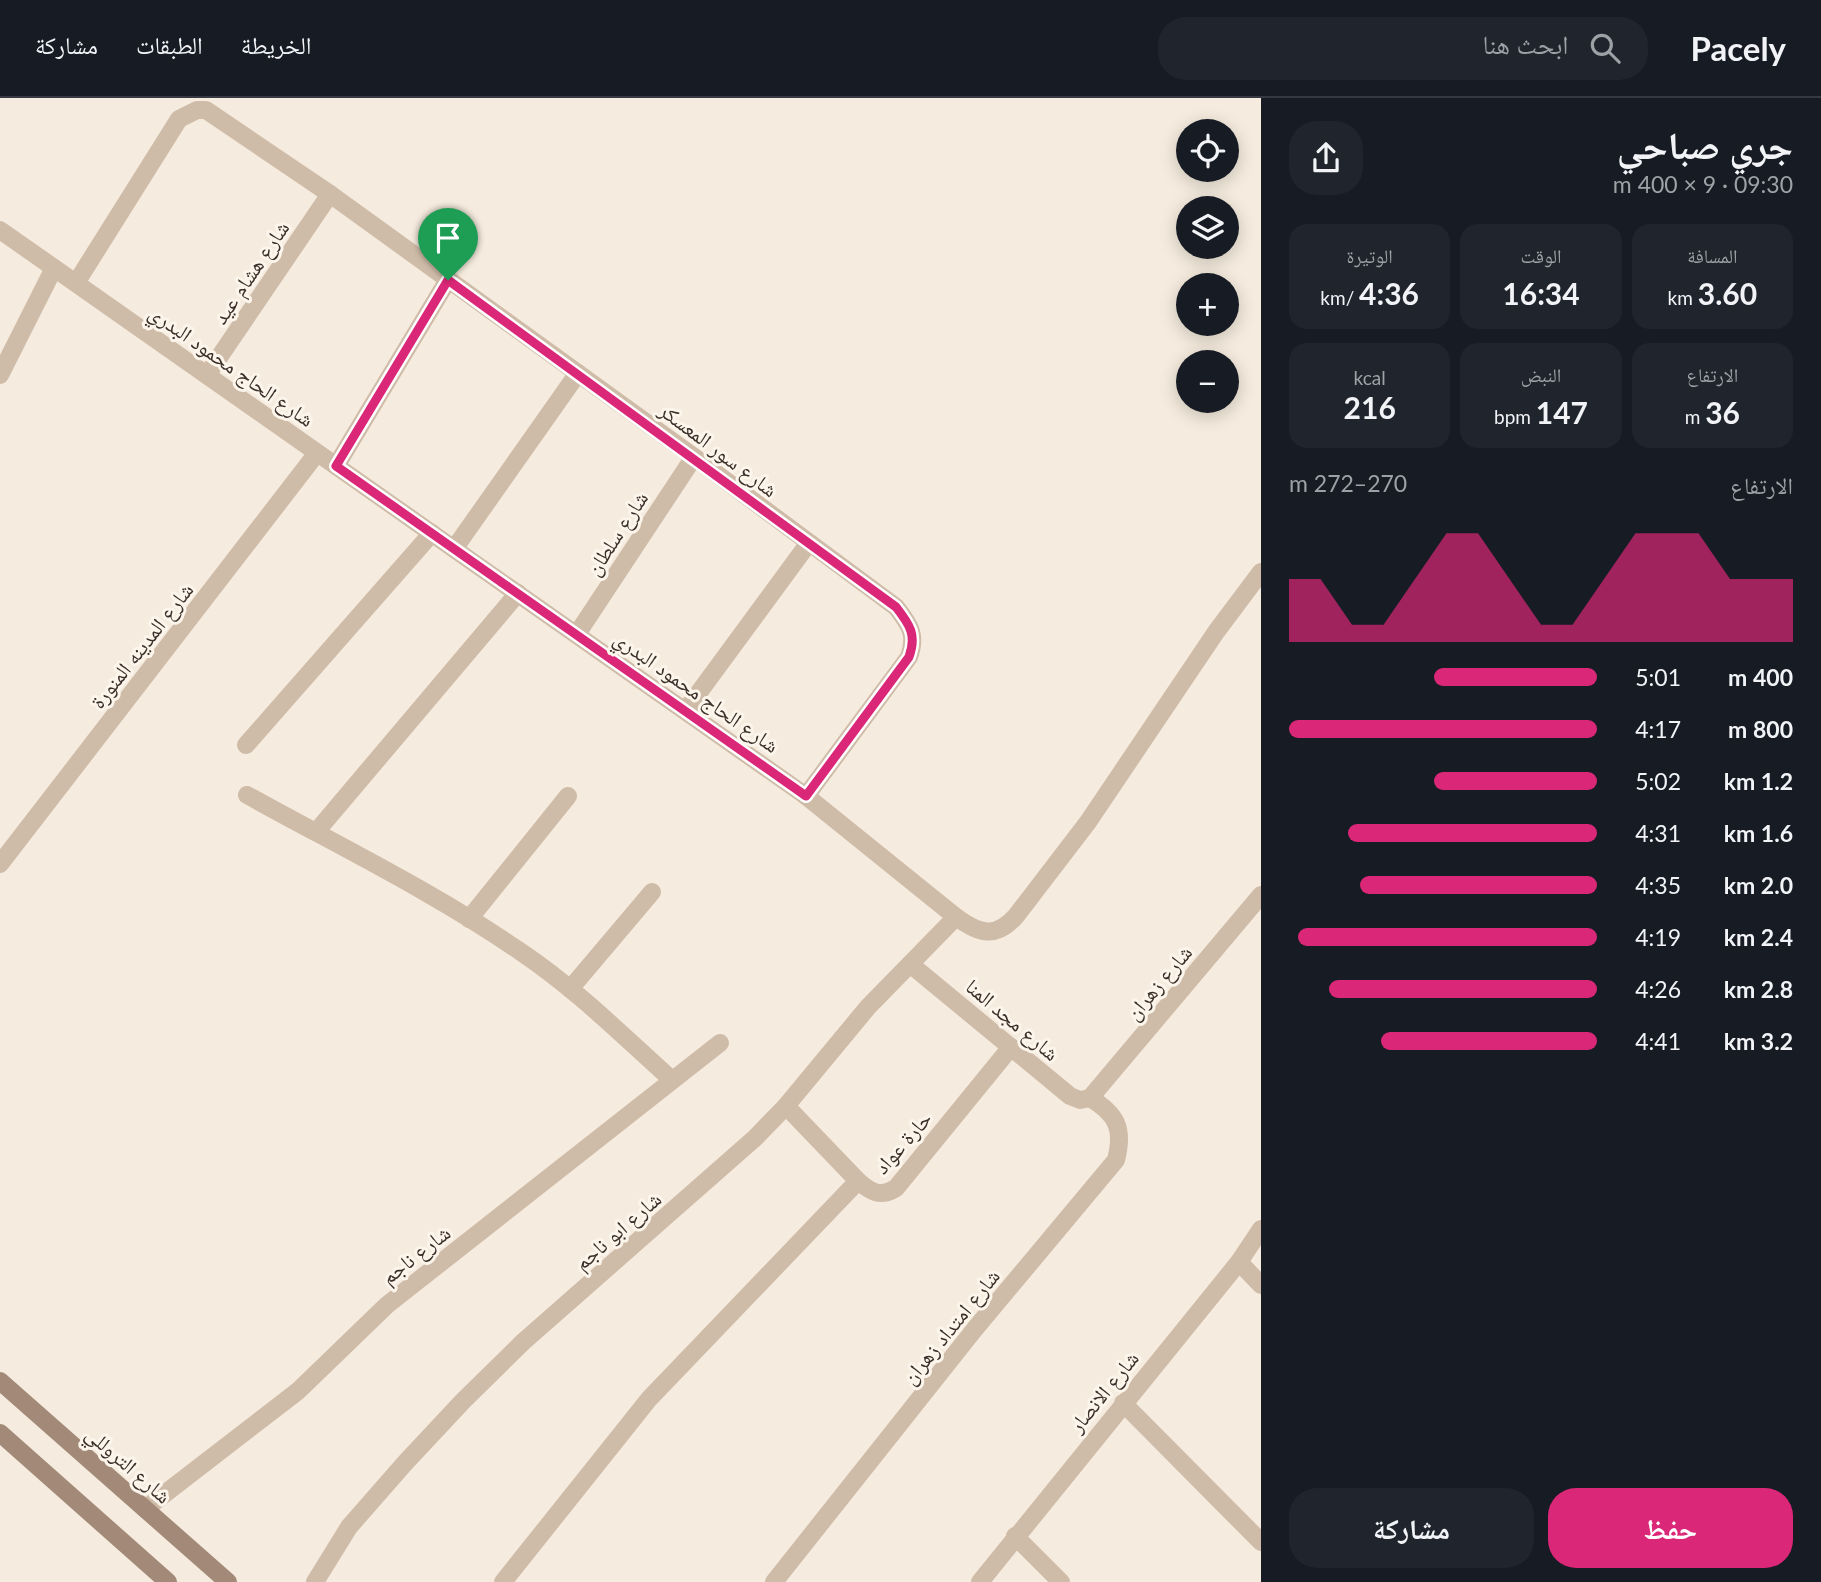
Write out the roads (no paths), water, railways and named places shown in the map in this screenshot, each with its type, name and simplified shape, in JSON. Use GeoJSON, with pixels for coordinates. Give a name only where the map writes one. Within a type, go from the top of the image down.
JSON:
{"type":"FeatureCollection","features":[{"type":"Feature","properties":{"kind":"street","name":"شارع سور المعسكر"},"geometry":{"type":"LineString","coordinates":[[76,283],[179,119],[187,113],[206,110],[330,194],[694,457],[896,607],[909,625],[914,643],[909,657],[806,796]]}},
{"type":"Feature","properties":{"kind":"street","name":"شارع هشام عيد"},"geometry":{"type":"LineString","coordinates":[[207,375],[330,194]]}},
{"type":"Feature","properties":{"kind":"street","name":"شارع الحاج محمود البدري"},"geometry":{"type":"LineString","coordinates":[[0,230],[686,710],[806,796],[956,917],[981,932],[991,932],[1010,923],[1087,822],[1208,643],[1261,572]]}},
{"type":"Feature","properties":{"kind":"street"},"geometry":{"type":"LineString","coordinates":[[0,375],[54,268]]}},
{"type":"Feature","properties":{"kind":"street"},"geometry":{"type":"LineString","coordinates":[[336,466],[448,280]]}},
{"type":"Feature","properties":{"kind":"street"},"geometry":{"type":"LineString","coordinates":[[454,548],[578,373]]}},
{"type":"Feature","properties":{"kind":"street","name":"شارع المدينه المنورة"},"geometry":{"type":"LineString","coordinates":[[0,864],[317,453]]}},
{"type":"Feature","properties":{"kind":"street","name":"شارع سلطان"},"geometry":{"type":"LineString","coordinates":[[577,634],[694,457]]}},
{"type":"Feature","properties":{"kind":"street"},"geometry":{"type":"LineString","coordinates":[[246,746],[432,533]]}},
{"type":"Feature","properties":{"kind":"street"},"geometry":{"type":"LineString","coordinates":[[686,710],[808,544]]}},
{"type":"Feature","properties":{"kind":"street"},"geometry":{"type":"LineString","coordinates":[[316,832],[518,593]]}},
{"type":"Feature","properties":{"kind":"street"},"geometry":{"type":"LineString","coordinates":[[247,795],[409,881],[522,952],[570,989],[672,1080]]}},
{"type":"Feature","properties":{"kind":"street"},"geometry":{"type":"LineString","coordinates":[[469,919],[568,796]]}},
{"type":"Feature","properties":{"kind":"street"},"geometry":{"type":"LineString","coordinates":[[570,989],[652,892]]}},
{"type":"Feature","properties":{"kind":"street","name":"شارع زهران"},"geometry":{"type":"LineString","coordinates":[[1090,1098],[1261,895]]}},
{"type":"Feature","properties":{"kind":"street","name":"شارع ابو ناجم"},"geometry":{"type":"LineString","coordinates":[[315,1582],[349,1527],[463,1401],[523,1342],[755,1138],[786,1106],[868,1007],[956,917]]}},
{"type":"Feature","properties":{"kind":"street","name":"شارع مجد المنا"},"geometry":{"type":"LineString","coordinates":[[910,964],[1070,1096],[1080,1100],[1090,1098]]}},
{"type":"Feature","properties":{"kind":"street","name":"شارع ناجم"},"geometry":{"type":"LineString","coordinates":[[145,1508],[298,1391],[387,1304],[720,1043]]}},
{"type":"Feature","properties":{"kind":"street","name":"حارة عواد"},"geometry":{"type":"LineString","coordinates":[[786,1106],[871,1192],[888,1192],[896,1188],[1011,1047]]}},
{"type":"Feature","properties":{"kind":"street","name":"شارع امتداد زهران"},"geometry":{"type":"LineString","coordinates":[[774,1582],[974,1330],[1116,1160],[1121,1141],[1117,1123],[1106,1107],[1090,1098]]}},
{"type":"Feature","properties":{"kind":"street"},"geometry":{"type":"LineString","coordinates":[[503,1582],[649,1399],[858,1181]]}},
{"type":"Feature","properties":{"kind":"street","name":"شارع الانصار"},"geometry":{"type":"LineString","coordinates":[[980,1582],[1238,1262],[1261,1229]]}},
{"type":"Feature","properties":{"kind":"street"},"geometry":{"type":"LineString","coordinates":[[1238,1262],[1261,1285]]}},
{"type":"Feature","properties":{"kind":"street","name":"شارع التروللي"},"geometry":{"type":"LineString","coordinates":[[0,1381],[228,1582]]}},
{"type":"Feature","properties":{"kind":"street"},"geometry":{"type":"LineString","coordinates":[[1123,1403],[1261,1542]]}},
{"type":"Feature","properties":{"kind":"street"},"geometry":{"type":"LineString","coordinates":[[0,1433],[168,1582]]}},
{"type":"Feature","properties":{"kind":"street"},"geometry":{"type":"LineString","coordinates":[[1015,1536],[1061,1582]]}}]}
